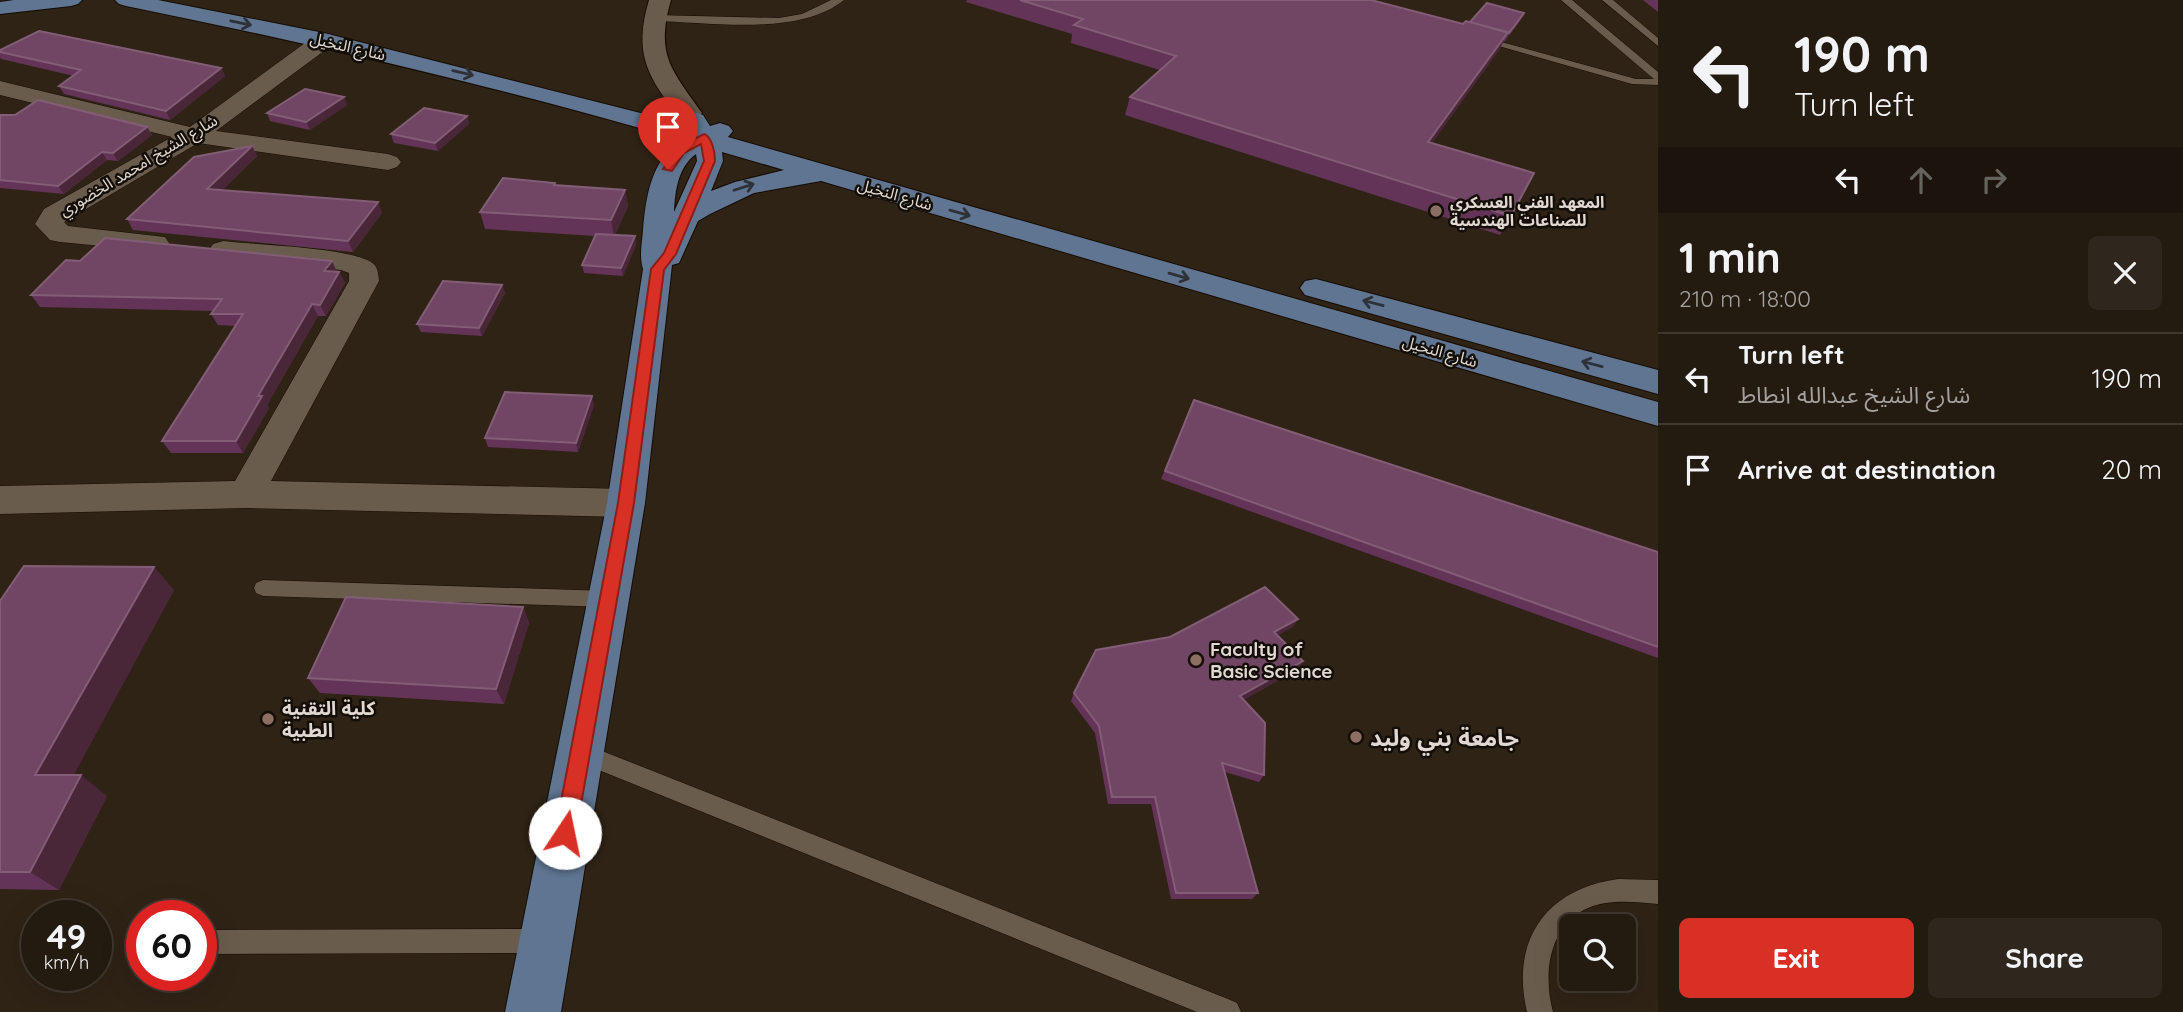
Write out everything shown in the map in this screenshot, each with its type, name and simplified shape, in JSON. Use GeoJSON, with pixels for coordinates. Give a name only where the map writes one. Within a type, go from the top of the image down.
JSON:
{"type":"FeatureCollection","features":[{"type":"Feature","properties":{"kind":"main road"},"geometry":{"type":"LineString","coordinates":[[0,7],[14,0]]}},
{"type":"Feature","properties":{"kind":"main road"},"geometry":{"type":"LineString","coordinates":[[0,7],[71,0]]}},
{"type":"Feature","properties":{"kind":"main road","name":"شارع النخيل"},"geometry":{"type":"LineString","coordinates":[[126,0],[324,40],[616,113],[1658,414]]}},
{"type":"Feature","properties":{"kind":"main road","name":"شارع النخيل"},"geometry":{"type":"LineString","coordinates":[[209,0],[414,40],[513,64],[1658,382]]}},
{"type":"Feature","properties":{"kind":"main road"},"geometry":{"type":"LineString","coordinates":[[657,9],[652,49],[656,65],[664,82],[689,113],[710,153],[710,161],[683,218],[670,254],[658,269]]}},
{"type":"Feature","properties":{"kind":"main road"},"geometry":{"type":"LineString","coordinates":[[616,113],[644,127],[653,136],[662,146],[668,169]]}},
{"type":"Feature","properties":{"kind":"main road"},"geometry":{"type":"LineString","coordinates":[[533,1012],[626,503],[658,269],[655,258],[658,225],[668,169],[680,151],[704,138],[738,128]]}},
{"type":"Feature","properties":{"kind":"main road"},"geometry":{"type":"LineString","coordinates":[[683,218],[714,199],[746,185],[824,174]]}},
{"type":"Feature","properties":{"kind":"street","name":"شارع الشيخ امحمد الخضوري"},"geometry":{"type":"LineString","coordinates":[[246,495],[364,281],[363,269],[348,262],[60,234],[49,224],[54,215],[194,135],[324,40]]}},
{"type":"Feature","properties":{"kind":"street"},"geometry":{"type":"LineString","coordinates":[[0,88],[194,135],[388,162]]}},
{"type":"Feature","properties":{"kind":"street"},"geometry":{"type":"LineString","coordinates":[[0,109],[42,97]]}},
{"type":"Feature","properties":{"kind":"street"},"geometry":{"type":"LineString","coordinates":[[0,500],[246,495],[626,503]]}},
{"type":"Feature","properties":{"kind":"lane"},"geometry":{"type":"LineString","coordinates":[[657,9],[779,22],[805,16],[839,0]]}},
{"type":"Feature","properties":{"kind":"lane"},"geometry":{"type":"LineString","coordinates":[[1566,0],[1658,80]]}},
{"type":"Feature","properties":{"kind":"lane"},"geometry":{"type":"LineString","coordinates":[[1606,0],[1658,43]]}},
{"type":"Feature","properties":{"kind":"lane"},"geometry":{"type":"LineString","coordinates":[[1465,36],[1636,82],[1658,80]]}},
{"type":"Feature","properties":{"kind":"lane"},"geometry":{"type":"LineString","coordinates":[[263,588],[608,599]]}},
{"type":"Feature","properties":{"kind":"lane"},"geometry":{"type":"LineString","coordinates":[[580,752],[1228,1012]]}},
{"type":"Feature","properties":{"kind":"lane"},"geometry":{"type":"LineString","coordinates":[[1540,1012],[1535,971],[1542,942],[1555,918],[1575,901],[1602,892],[1632,889],[1658,892]]}},
{"type":"Feature","properties":{"kind":"lane"},"geometry":{"type":"LineString","coordinates":[[217,942],[545,941]]}},
{"type":"Feature","properties":{"kind":"building"},"geometry":{"type":"Polygon","coordinates":[[[1020,0],[1371,0],[1463,24],[1466,21],[1508,32],[1428,142],[1534,173],[1511,216],[1130,97],[1176,56],[1074,25],[1083,19],[1020,0]]]}},
{"type":"Feature","properties":{"kind":"building"},"geometry":{"type":"Polygon","coordinates":[[[1487,3],[1524,13],[1509,33],[1470,22],[1487,3]]]}},
{"type":"Feature","properties":{"kind":"building"},"geometry":{"type":"Polygon","coordinates":[[[39,31],[221,68],[166,111],[59,86],[81,70],[0,52],[39,31]]]}},
{"type":"Feature","properties":{"kind":"building"},"geometry":{"type":"Polygon","coordinates":[[[305,89],[344,97],[306,122],[267,113],[305,89]]]}},
{"type":"Feature","properties":{"kind":"building"},"geometry":{"type":"Polygon","coordinates":[[[38,100],[147,127],[113,153],[102,152],[58,186],[0,180],[0,115],[15,115],[38,100]]]}},
{"type":"Feature","properties":{"kind":"building"},"geometry":{"type":"Polygon","coordinates":[[[424,108],[467,116],[435,143],[391,134],[424,108]]]}},
{"type":"Feature","properties":{"kind":"building"},"geometry":{"type":"Polygon","coordinates":[[[252,146],[207,189],[378,202],[348,241],[127,219],[194,157],[252,146]]]}},
{"type":"Feature","properties":{"kind":"building"},"geometry":{"type":"Polygon","coordinates":[[[503,178],[625,190],[611,220],[480,212],[503,178]]]}},
{"type":"Feature","properties":{"kind":"building"},"geometry":{"type":"Polygon","coordinates":[[[596,234],[635,236],[621,268],[582,265],[596,234]]]}},
{"type":"Feature","properties":{"kind":"building"},"geometry":{"type":"Polygon","coordinates":[[[105,238],[332,261],[324,271],[339,272],[320,305],[312,304],[258,396],[262,396],[236,441],[162,441],[243,314],[211,314],[222,299],[31,295],[66,260],[80,261],[105,238]]]}},
{"type":"Feature","properties":{"kind":"building"},"geometry":{"type":"Polygon","coordinates":[[[443,281],[502,285],[479,328],[417,324],[443,281]]]}},
{"type":"Feature","properties":{"kind":"building"},"geometry":{"type":"Polygon","coordinates":[[[505,392],[592,396],[576,443],[485,438],[505,392]]]}},
{"type":"Feature","properties":{"kind":"building"},"geometry":{"type":"Polygon","coordinates":[[[1194,400],[1658,552],[1658,647],[1165,471],[1194,400]]]}},
{"type":"Feature","properties":{"kind":"building"},"geometry":{"type":"Polygon","coordinates":[[[24,566],[154,567],[35,775],[81,775],[30,872],[0,872],[0,601],[24,566]]]}},
{"type":"Feature","properties":{"kind":"building"},"geometry":{"type":"Polygon","coordinates":[[[1265,587],[1298,619],[1274,632],[1303,661],[1240,696],[1265,723],[1264,775],[1222,763],[1258,893],[1176,893],[1155,797],[1112,797],[1099,726],[1074,693],[1096,650],[1170,637],[1265,587]]]}},
{"type":"Feature","properties":{"kind":"building"},"geometry":{"type":"Polygon","coordinates":[[[346,597],[523,607],[496,689],[308,678],[346,597]]]}},
{"type":"Feature","properties":{"kind":"place","name":"المعهد الفني العسكري للصناعات الهندسية"},"geometry":{"type":"Point","coordinates":[1436,211]}},
{"type":"Feature","properties":{"kind":"place","name":"Faculty of Basic Science"},"geometry":{"type":"Point","coordinates":[1196,660]}},
{"type":"Feature","properties":{"kind":"place","name":"كلية التقنية الطبية"},"geometry":{"type":"Point","coordinates":[268,719]}},
{"type":"Feature","properties":{"kind":"place","name":"جامعة بني وليد"},"geometry":{"type":"Point","coordinates":[1356,737]}},
{"type":"Feature","properties":{"kind":"route"},"geometry":{"type":"LineString","coordinates":[[565,833],[626,503],[658,269],[670,254],[683,218],[710,161],[704,138],[680,151],[668,169]]}}]}
